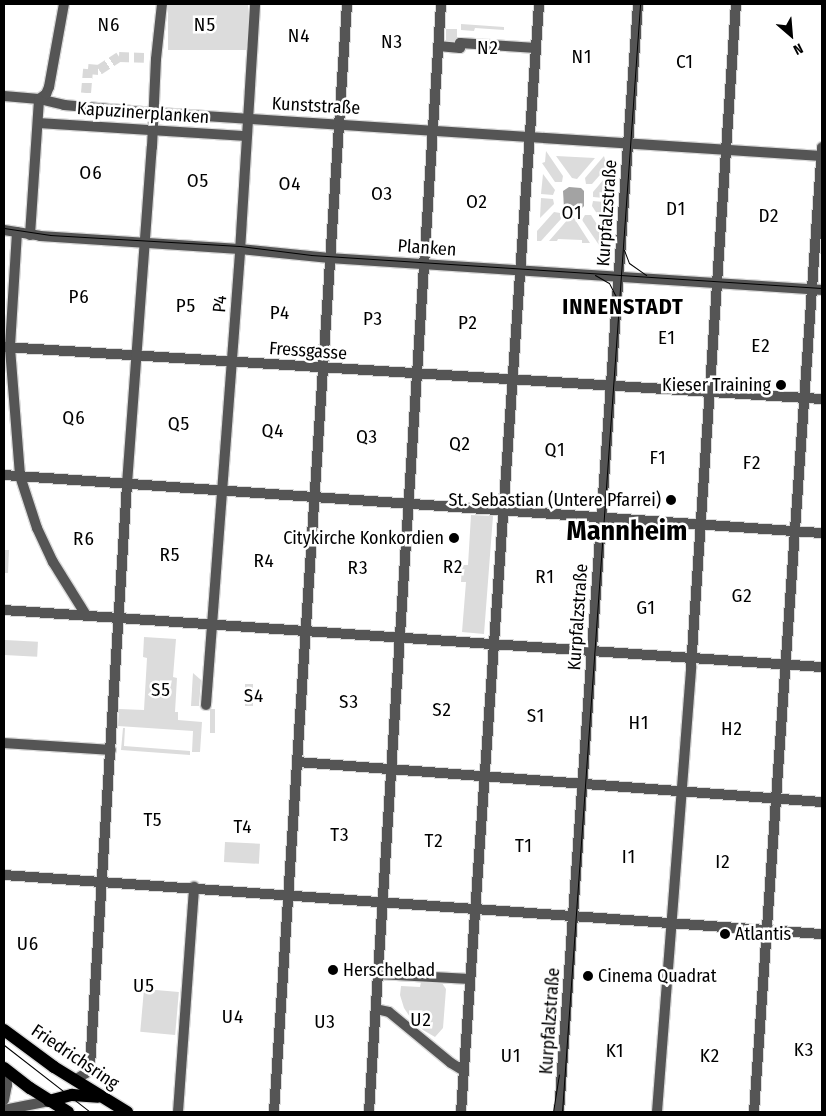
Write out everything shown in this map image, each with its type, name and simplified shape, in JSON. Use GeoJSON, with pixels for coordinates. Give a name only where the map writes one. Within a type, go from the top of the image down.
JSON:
{"type":"FeatureCollection","features":[{"type":"Feature","properties":{"kind":"main road","name":"Friedrichsring"},"geometry":{"type":"LineString","coordinates":[[4,1030],[32,1052],[127,1112]]}},
{"type":"Feature","properties":{"kind":"main road"},"geometry":{"type":"LineString","coordinates":[[5,1069],[49,1101],[68,1112]]}},
{"type":"Feature","properties":{"kind":"main road"},"geometry":{"type":"LineString","coordinates":[[49,1101],[72,1095],[103,1098]]}},
{"type":"Feature","properties":{"kind":"street"},"geometry":{"type":"LineString","coordinates":[[30,235],[39,99],[46,94],[49,87],[64,4]]}},
{"type":"Feature","properties":{"kind":"street"},"geometry":{"type":"LineString","coordinates":[[75,1080],[86,1072],[90,1066],[127,484],[146,243],[157,41],[162,4]]}},
{"type":"Feature","properties":{"kind":"street","name":"P4"},"geometry":{"type":"LineString","coordinates":[[206,705],[240,249],[255,4]]}},
{"type":"Feature","properties":{"kind":"street"},"geometry":{"type":"LineString","coordinates":[[274,1112],[347,4]]}},
{"type":"Feature","properties":{"kind":"street"},"geometry":{"type":"LineString","coordinates":[[369,1112],[440,4]]}},
{"type":"Feature","properties":{"kind":"street"},"geometry":{"type":"LineString","coordinates":[[461,1112],[539,4]]}},
{"type":"Feature","properties":{"kind":"street","name":"Kurpfalzstraße"},"geometry":{"type":"LineString","coordinates":[[559,1112],[638,4]]}},
{"type":"Feature","properties":{"kind":"street"},"geometry":{"type":"LineString","coordinates":[[657,1112],[718,284],[736,4]]}},
{"type":"Feature","properties":{"kind":"street"},"geometry":{"type":"LineString","coordinates":[[438,46],[460,48],[460,43],[536,48]]}},
{"type":"Feature","properties":{"kind":"street","name":"Kunststraße"},"geometry":{"type":"LineString","coordinates":[[4,96],[39,99],[64,105],[154,113],[822,156]]}},
{"type":"Feature","properties":{"kind":"street","name":"Kapuzinerplanken"},"geometry":{"type":"LineString","coordinates":[[38,123],[247,136]]}},
{"type":"Feature","properties":{"kind":"street"},"geometry":{"type":"LineString","coordinates":[[754,1112],[765,930],[822,147]]}},
{"type":"Feature","properties":{"kind":"street","name":"Planken"},"geometry":{"type":"LineString","coordinates":[[4,230],[30,235],[240,249],[330,258],[822,290]]}},
{"type":"Feature","properties":{"kind":"street"},"geometry":{"type":"LineString","coordinates":[[17,232],[7,347],[20,476],[37,528],[52,562],[86,615]]}},
{"type":"Feature","properties":{"kind":"street","name":"Fressgasse"},"geometry":{"type":"LineString","coordinates":[[7,347],[512,380],[528,378],[822,399]]}},
{"type":"Feature","properties":{"kind":"street"},"geometry":{"type":"LineString","coordinates":[[4,475],[822,533]]}},
{"type":"Feature","properties":{"kind":"street"},"geometry":{"type":"LineString","coordinates":[[4,610],[400,636],[822,667]]}},
{"type":"Feature","properties":{"kind":"street"},"geometry":{"type":"LineString","coordinates":[[4,743],[111,750]]}},
{"type":"Feature","properties":{"kind":"street"},"geometry":{"type":"LineString","coordinates":[[297,762],[822,802]]}},
{"type":"Feature","properties":{"kind":"street"},"geometry":{"type":"LineString","coordinates":[[4,875],[194,887],[288,896],[383,901],[822,934]]}},
{"type":"Feature","properties":{"kind":"street"},"geometry":{"type":"LineString","coordinates":[[178,1112],[194,887]]}},
{"type":"Feature","properties":{"kind":"street"},"geometry":{"type":"LineString","coordinates":[[378,974],[470,979]]}},
{"type":"Feature","properties":{"kind":"street"},"geometry":{"type":"LineString","coordinates":[[376,1010],[389,1012],[450,1063],[461,1069]]}},
{"type":"Feature","properties":{"kind":"street"},"geometry":{"type":"LineString","coordinates":[[4,1100],[8,1085],[5,1069]]}},
{"type":"Feature","properties":{"kind":"street"},"geometry":{"type":"LineString","coordinates":[[4,1110],[49,1101]]}},
{"type":"Feature","properties":{"kind":"shaded area"},"geometry":{"type":"Polygon","coordinates":[[[168,4],[248,4],[248,50],[168,50],[168,4]]]}},
{"type":"Feature","properties":{"kind":"shaded area"},"geometry":{"type":"Polygon","coordinates":[[[461,24],[504,27],[504,30],[475,28],[474,31],[461,30],[461,24]]]}},
{"type":"Feature","properties":{"kind":"shaded area"},"geometry":{"type":"Polygon","coordinates":[[[446,29],[457,29],[457,44],[446,44],[446,29]]]}},
{"type":"Feature","properties":{"kind":"shaded area"},"geometry":{"type":"Polygon","coordinates":[[[546,151],[563,176],[562,182],[555,182],[542,163],[545,162],[546,151]]]}},
{"type":"Feature","properties":{"kind":"shaded area"},"geometry":{"type":"Polygon","coordinates":[[[556,156],[595,158],[577,179],[572,178],[556,156]]]}},
{"type":"Feature","properties":{"kind":"shaded area"},"geometry":{"type":"Polygon","coordinates":[[[604,156],[607,167],[592,184],[586,184],[585,178],[604,156]]]}},
{"type":"Feature","properties":{"kind":"shaded area"},"geometry":{"type":"Polygon","coordinates":[[[543,174],[555,190],[553,195],[541,194],[543,174]]]}},
{"type":"Feature","properties":{"kind":"shaded area"},"geometry":{"type":"Polygon","coordinates":[[[605,178],[604,198],[593,197],[593,192],[605,178]]]}},
{"type":"Feature","properties":{"kind":"shaded area"},"geometry":{"type":"Polygon","coordinates":[[[569,187],[581,188],[584,191],[584,206],[581,209],[564,208],[563,191],[569,187]]]}},
{"type":"Feature","properties":{"kind":"shaded area"},"geometry":{"type":"Polygon","coordinates":[[[541,198],[553,199],[554,204],[540,218],[541,198]]]}},
{"type":"Feature","properties":{"kind":"shaded area"},"geometry":{"type":"Polygon","coordinates":[[[593,201],[604,202],[603,223],[592,206],[593,201]]]}},
{"type":"Feature","properties":{"kind":"shaded area"},"geometry":{"type":"Polygon","coordinates":[[[554,212],[560,213],[561,219],[541,241],[537,241],[537,231],[554,212]]]}},
{"type":"Feature","properties":{"kind":"shaded area"},"geometry":{"type":"Polygon","coordinates":[[[585,215],[591,215],[603,234],[602,245],[599,245],[582,220],[585,215]]]}},
{"type":"Feature","properties":{"kind":"shaded area"},"geometry":{"type":"Polygon","coordinates":[[[569,218],[574,218],[590,243],[582,243],[582,240],[558,239],[557,241],[549,241],[569,218]]]}},
{"type":"Feature","properties":{"kind":"shaded area"},"geometry":{"type":"Polygon","coordinates":[[[471,515],[493,516],[484,634],[462,632],[466,582],[461,582],[462,565],[468,565],[471,515]]]}},
{"type":"Feature","properties":{"kind":"shaded area"},"geometry":{"type":"Polygon","coordinates":[[[4,550],[9,550],[8,573],[4,573],[4,550]]]}},
{"type":"Feature","properties":{"kind":"shaded area"},"geometry":{"type":"Polygon","coordinates":[[[144,637],[176,639],[173,677],[177,678],[175,712],[178,712],[178,720],[202,722],[200,752],[192,752],[193,731],[118,726],[119,709],[144,710],[147,658],[143,657],[144,637]]]}},
{"type":"Feature","properties":{"kind":"shaded area"},"geometry":{"type":"Polygon","coordinates":[[[5,640],[38,642],[37,657],[4,655],[5,640]]]}},
{"type":"Feature","properties":{"kind":"shaded area"},"geometry":{"type":"Polygon","coordinates":[[[193,673],[201,680],[199,706],[191,706],[193,673]]]}},
{"type":"Feature","properties":{"kind":"shaded area"},"geometry":{"type":"Polygon","coordinates":[[[245,684],[253,684],[253,706],[245,706],[245,684]]]}},
{"type":"Feature","properties":{"kind":"shaded area"},"geometry":{"type":"Polygon","coordinates":[[[210,709],[215,709],[215,733],[210,733],[210,709]]]}},
{"type":"Feature","properties":{"kind":"shaded area"},"geometry":{"type":"Polygon","coordinates":[[[123,728],[125,728],[124,746],[190,751],[190,755],[121,750],[123,728]]]}},
{"type":"Feature","properties":{"kind":"shaded area"},"geometry":{"type":"Polygon","coordinates":[[[225,842],[260,844],[259,864],[224,862],[225,842]]]}},
{"type":"Feature","properties":{"kind":"shaded area"},"geometry":{"type":"Polygon","coordinates":[[[421,982],[442,983],[446,989],[443,1028],[435,1037],[423,1030],[412,1020],[404,1008],[400,995],[401,986],[420,987],[421,982]]]}},
{"type":"Feature","properties":{"kind":"shaded area"},"geometry":{"type":"Polygon","coordinates":[[[144,989],[179,992],[175,1035],[140,1032],[144,989]]]}},
{"type":"Feature","properties":{"kind":"tunnel"},"geometry":{"type":"LineString","coordinates":[[86,93],[88,69],[99,70],[119,57],[144,58]]}},
{"type":"Feature","properties":{"kind":"tram line"},"geometry":{"type":"LineString","coordinates":[[562,1112],[640,4]]}},
{"type":"Feature","properties":{"kind":"tram line"},"geometry":{"type":"LineString","coordinates":[[4,228],[50,235],[240,246],[311,255],[822,288]]}},
{"type":"Feature","properties":{"kind":"tram line"},"geometry":{"type":"LineString","coordinates":[[624,250],[629,263],[646,275]]}},
{"type":"Feature","properties":{"kind":"tram line"},"geometry":{"type":"LineString","coordinates":[[595,275],[609,283],[617,299]]}},
{"type":"Feature","properties":{"kind":"tram line"},"geometry":{"type":"LineString","coordinates":[[4,1045],[90,1112]]}},
{"type":"Feature","properties":{"kind":"tram line"},"geometry":{"type":"LineString","coordinates":[[553,1112],[559,1074]]}},
{"type":"Feature","properties":{"kind":"place","name":"Kieser Training"},"geometry":{"type":"Point","coordinates":[781,385]}},
{"type":"Feature","properties":{"kind":"place","name":"St. Sebastian (Untere Pfarrei)"},"geometry":{"type":"Point","coordinates":[671,500]}},
{"type":"Feature","properties":{"kind":"place","name":"Citykirche Konkordien"},"geometry":{"type":"Point","coordinates":[454,538]}},
{"type":"Feature","properties":{"kind":"place","name":"Atlantis"},"geometry":{"type":"Point","coordinates":[725,934]}},
{"type":"Feature","properties":{"kind":"place","name":"Herschelbad"},"geometry":{"type":"Point","coordinates":[333,970]}},
{"type":"Feature","properties":{"kind":"place","name":"Cinema Quadrat"},"geometry":{"type":"Point","coordinates":[588,976]}},
{"type":"Feature","properties":{"kind":"district","name":"N6"},"geometry":{"type":"Point","coordinates":[109,25]}},
{"type":"Feature","properties":{"kind":"district","name":"N5"},"geometry":{"type":"Point","coordinates":[205,25]}},
{"type":"Feature","properties":{"kind":"district","name":"N4"},"geometry":{"type":"Point","coordinates":[299,36]}},
{"type":"Feature","properties":{"kind":"district","name":"N3"},"geometry":{"type":"Point","coordinates":[392,42]}},
{"type":"Feature","properties":{"kind":"district","name":"N2"},"geometry":{"type":"Point","coordinates":[488,48]}},
{"type":"Feature","properties":{"kind":"district","name":"N1"},"geometry":{"type":"Point","coordinates":[582,57]}},
{"type":"Feature","properties":{"kind":"district","name":"C1"},"geometry":{"type":"Point","coordinates":[685,62]}},
{"type":"Feature","properties":{"kind":"district","name":"O6"},"geometry":{"type":"Point","coordinates":[91,173]}},
{"type":"Feature","properties":{"kind":"district","name":"O5"},"geometry":{"type":"Point","coordinates":[198,181]}},
{"type":"Feature","properties":{"kind":"district","name":"O4"},"geometry":{"type":"Point","coordinates":[290,184]}},
{"type":"Feature","properties":{"kind":"district","name":"O3"},"geometry":{"type":"Point","coordinates":[382,194]}},
{"type":"Feature","properties":{"kind":"district","name":"O2"},"geometry":{"type":"Point","coordinates":[477,202]}},
{"type":"Feature","properties":{"kind":"district","name":"D1"},"geometry":{"type":"Point","coordinates":[676,209]}},
{"type":"Feature","properties":{"kind":"district","name":"O1"},"geometry":{"type":"Point","coordinates":[572,213]}},
{"type":"Feature","properties":{"kind":"district","name":"D2"},"geometry":{"type":"Point","coordinates":[769,216]}},
{"type":"Feature","properties":{"kind":"district","name":"P6"},"geometry":{"type":"Point","coordinates":[79,297]}},
{"type":"Feature","properties":{"kind":"district","name":"P5"},"geometry":{"type":"Point","coordinates":[186,306]}},
{"type":"Feature","properties":{"kind":"district","name":"INNENSTADT"},"geometry":{"type":"Point","coordinates":[623,307]}},
{"type":"Feature","properties":{"kind":"district","name":"P4"},"geometry":{"type":"Point","coordinates":[280,313]}},
{"type":"Feature","properties":{"kind":"district","name":"P3"},"geometry":{"type":"Point","coordinates":[373,319]}},
{"type":"Feature","properties":{"kind":"district","name":"P2"},"geometry":{"type":"Point","coordinates":[468,323]}},
{"type":"Feature","properties":{"kind":"district","name":"E1"},"geometry":{"type":"Point","coordinates":[667,338]}},
{"type":"Feature","properties":{"kind":"district","name":"E2"},"geometry":{"type":"Point","coordinates":[761,346]}},
{"type":"Feature","properties":{"kind":"district","name":"Q6"},"geometry":{"type":"Point","coordinates":[74,418]}},
{"type":"Feature","properties":{"kind":"district","name":"Q5"},"geometry":{"type":"Point","coordinates":[179,424]}},
{"type":"Feature","properties":{"kind":"district","name":"Q4"},"geometry":{"type":"Point","coordinates":[273,431]}},
{"type":"Feature","properties":{"kind":"district","name":"Q3"},"geometry":{"type":"Point","coordinates":[367,437]}},
{"type":"Feature","properties":{"kind":"district","name":"Q2"},"geometry":{"type":"Point","coordinates":[460,444]}},
{"type":"Feature","properties":{"kind":"district","name":"Q1"},"geometry":{"type":"Point","coordinates":[555,450]}},
{"type":"Feature","properties":{"kind":"district","name":"F1"},"geometry":{"type":"Point","coordinates":[658,458]}},
{"type":"Feature","properties":{"kind":"district","name":"F2"},"geometry":{"type":"Point","coordinates":[752,463]}},
{"type":"Feature","properties":{"kind":"district","name":"Mannheim"},"geometry":{"type":"Point","coordinates":[627,531]}},
{"type":"Feature","properties":{"kind":"district","name":"R6"},"geometry":{"type":"Point","coordinates":[84,539]}},
{"type":"Feature","properties":{"kind":"district","name":"R5"},"geometry":{"type":"Point","coordinates":[170,555]}},
{"type":"Feature","properties":{"kind":"district","name":"R4"},"geometry":{"type":"Point","coordinates":[264,561]}},
{"type":"Feature","properties":{"kind":"district","name":"R2"},"geometry":{"type":"Point","coordinates":[453,567]}},
{"type":"Feature","properties":{"kind":"district","name":"R3"},"geometry":{"type":"Point","coordinates":[358,568]}},
{"type":"Feature","properties":{"kind":"district","name":"R1"},"geometry":{"type":"Point","coordinates":[545,577]}},
{"type":"Feature","properties":{"kind":"district","name":"G2"},"geometry":{"type":"Point","coordinates":[742,596]}},
{"type":"Feature","properties":{"kind":"district","name":"G1"},"geometry":{"type":"Point","coordinates":[646,608]}},
{"type":"Feature","properties":{"kind":"district","name":"S5"},"geometry":{"type":"Point","coordinates":[161,690]}},
{"type":"Feature","properties":{"kind":"district","name":"S4"},"geometry":{"type":"Point","coordinates":[254,696]}},
{"type":"Feature","properties":{"kind":"district","name":"S3"},"geometry":{"type":"Point","coordinates":[349,702]}},
{"type":"Feature","properties":{"kind":"district","name":"S2"},"geometry":{"type":"Point","coordinates":[442,710]}},
{"type":"Feature","properties":{"kind":"district","name":"S1"},"geometry":{"type":"Point","coordinates":[536,716]}},
{"type":"Feature","properties":{"kind":"district","name":"H1"},"geometry":{"type":"Point","coordinates":[639,723]}},
{"type":"Feature","properties":{"kind":"district","name":"H2"},"geometry":{"type":"Point","coordinates":[732,729]}},
{"type":"Feature","properties":{"kind":"district","name":"T5"},"geometry":{"type":"Point","coordinates":[153,820]}},
{"type":"Feature","properties":{"kind":"district","name":"T4"},"geometry":{"type":"Point","coordinates":[243,827]}},
{"type":"Feature","properties":{"kind":"district","name":"T3"},"geometry":{"type":"Point","coordinates":[340,835]}},
{"type":"Feature","properties":{"kind":"district","name":"T2"},"geometry":{"type":"Point","coordinates":[434,841]}},
{"type":"Feature","properties":{"kind":"district","name":"T1"},"geometry":{"type":"Point","coordinates":[524,846]}},
{"type":"Feature","properties":{"kind":"district","name":"I1"},"geometry":{"type":"Point","coordinates":[629,857]}},
{"type":"Feature","properties":{"kind":"district","name":"I2"},"geometry":{"type":"Point","coordinates":[723,862]}},
{"type":"Feature","properties":{"kind":"district","name":"U6"},"geometry":{"type":"Point","coordinates":[28,944]}},
{"type":"Feature","properties":{"kind":"district","name":"U5"},"geometry":{"type":"Point","coordinates":[144,986]}},
{"type":"Feature","properties":{"kind":"district","name":"U4"},"geometry":{"type":"Point","coordinates":[233,1017]}},
{"type":"Feature","properties":{"kind":"district","name":"U2"},"geometry":{"type":"Point","coordinates":[421,1020]}},
{"type":"Feature","properties":{"kind":"district","name":"U3"},"geometry":{"type":"Point","coordinates":[325,1022]}},
{"type":"Feature","properties":{"kind":"district","name":"K3"},"geometry":{"type":"Point","coordinates":[804,1050]}},
{"type":"Feature","properties":{"kind":"district","name":"K1"},"geometry":{"type":"Point","coordinates":[615,1051]}},
{"type":"Feature","properties":{"kind":"district","name":"U1"},"geometry":{"type":"Point","coordinates":[511,1056]}},
{"type":"Feature","properties":{"kind":"district","name":"K2"},"geometry":{"type":"Point","coordinates":[710,1056]}}]}
